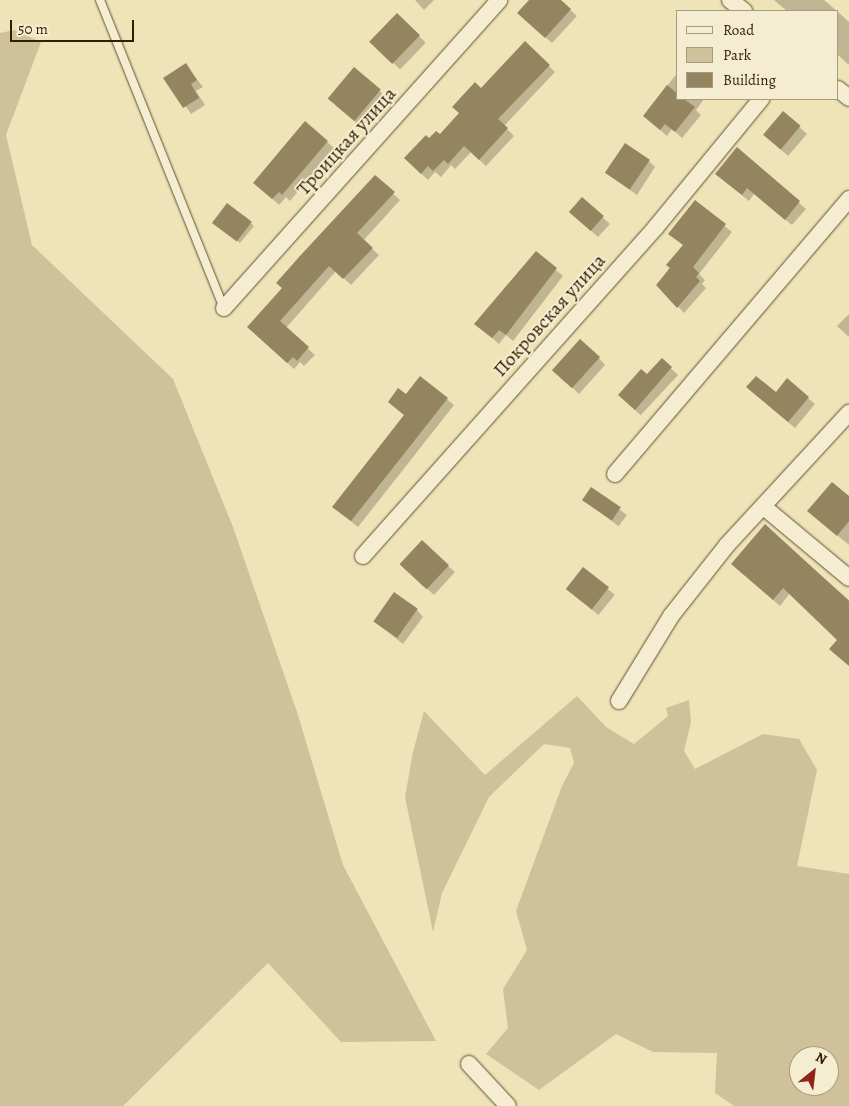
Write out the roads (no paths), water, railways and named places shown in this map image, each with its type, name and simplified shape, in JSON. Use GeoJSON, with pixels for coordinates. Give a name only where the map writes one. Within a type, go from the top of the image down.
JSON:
{"type":"FeatureCollection","features":[{"type":"Feature","properties":{"kind":"street","name":"Троицкая улица"},"geometry":{"type":"LineString","coordinates":[[224,308],[499,0]]}},
{"type":"Feature","properties":{"kind":"street"},"geometry":{"type":"LineString","coordinates":[[730,0],[743,10]]}},
{"type":"Feature","properties":{"kind":"street"},"geometry":{"type":"LineString","coordinates":[[839,90],[849,98]]}},
{"type":"Feature","properties":{"kind":"street","name":"Покровская улица"},"geometry":{"type":"LineString","coordinates":[[363,556],[656,227],[760,100]]}},
{"type":"Feature","properties":{"kind":"street"},"geometry":{"type":"LineString","coordinates":[[615,474],[849,199]]}},
{"type":"Feature","properties":{"kind":"street"},"geometry":{"type":"LineString","coordinates":[[619,701],[671,616],[727,545],[765,508],[778,486],[849,413]]}},
{"type":"Feature","properties":{"kind":"street"},"geometry":{"type":"LineString","coordinates":[[765,508],[849,578]]}},
{"type":"Feature","properties":{"kind":"street"},"geometry":{"type":"LineString","coordinates":[[469,1064],[508,1106]]}},
{"type":"Feature","properties":{"kind":"lane"},"geometry":{"type":"LineString","coordinates":[[100,0],[224,308]]}}]}
